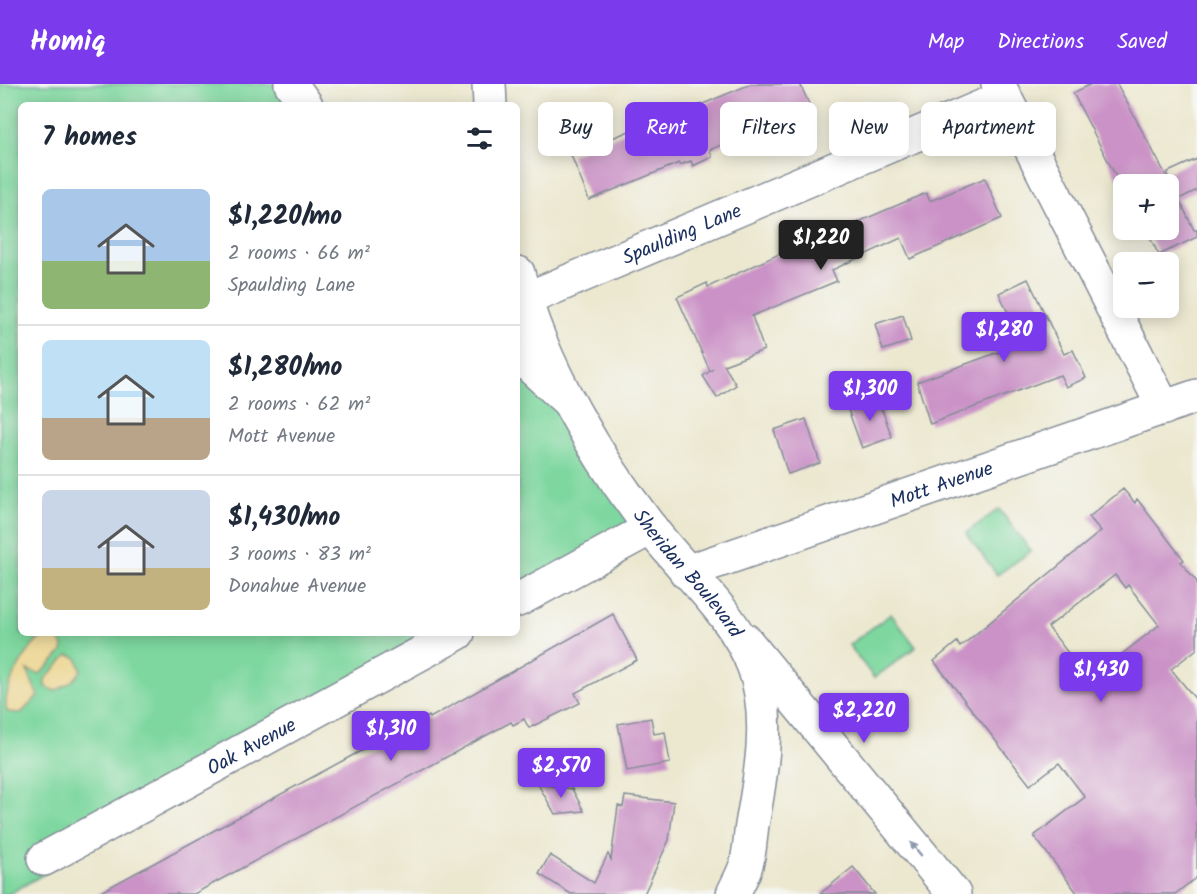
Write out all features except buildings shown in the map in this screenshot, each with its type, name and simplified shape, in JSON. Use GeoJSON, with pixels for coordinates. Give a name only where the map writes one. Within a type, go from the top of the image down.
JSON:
{"type":"FeatureCollection","features":[{"type":"Feature","properties":{"kind":"street"},"geometry":{"type":"LineString","coordinates":[[291,84],[304,102]]}},
{"type":"Feature","properties":{"kind":"street"},"geometry":{"type":"LineString","coordinates":[[489,84],[490,102]]}},
{"type":"Feature","properties":{"kind":"street"},"geometry":{"type":"LineString","coordinates":[[1002,90],[1164,408]]}},
{"type":"Feature","properties":{"kind":"street","name":"Spaulding Lane"},"geometry":{"type":"LineString","coordinates":[[521,286],[1002,90]]}},
{"type":"Feature","properties":{"kind":"street","name":"Sheridan Boulevard"},"geometry":{"type":"LineString","coordinates":[[521,286],[569,402],[612,477],[686,572],[734,627],[754,667],[762,711],[760,776],[746,865],[733,894]]}},
{"type":"Feature","properties":{"kind":"street"},"geometry":{"type":"LineString","coordinates":[[520,357],[569,402]]}},
{"type":"Feature","properties":{"kind":"street","name":"Mott Avenue"},"geometry":{"type":"LineString","coordinates":[[686,572],[1197,396]]}},
{"type":"Feature","properties":{"kind":"street"},"geometry":{"type":"LineString","coordinates":[[520,599],[651,528]]}},
{"type":"Feature","properties":{"kind":"street"},"geometry":{"type":"LineString","coordinates":[[734,627],[954,894]]}},
{"type":"Feature","properties":{"kind":"street","name":"Oak Avenue"},"geometry":{"type":"LineString","coordinates":[[44,859],[453,636]]}},
{"type":"Feature","properties":{"kind":"green space"},"geometry":{"type":"Polygon","coordinates":[[[0,84],[293,84],[307,102],[18,102],[18,636],[460,636],[9,894],[0,894],[0,84]]]}},
{"type":"Feature","properties":{"kind":"green space"},"geometry":{"type":"Polygon","coordinates":[[[520,357],[651,528],[520,602],[520,357]]]}},
{"type":"Feature","properties":{"kind":"green space"},"geometry":{"type":"Polygon","coordinates":[[[999,509],[1031,551],[997,575],[966,533],[999,509]]]}},
{"type":"Feature","properties":{"kind":"green space"},"geometry":{"type":"Polygon","coordinates":[[[891,614],[916,647],[874,678],[849,645],[891,614]]]}},
{"type":"Feature","properties":{"kind":"sand"},"geometry":{"type":"Polygon","coordinates":[[[43,636],[58,637],[63,646],[62,652],[49,667],[39,674],[27,670],[38,696],[21,713],[7,712],[8,693],[17,669],[43,636]]]}},
{"type":"Feature","properties":{"kind":"sand"},"geometry":{"type":"Polygon","coordinates":[[[68,655],[77,658],[81,670],[73,680],[54,691],[45,686],[45,679],[68,655]]]}}]}
